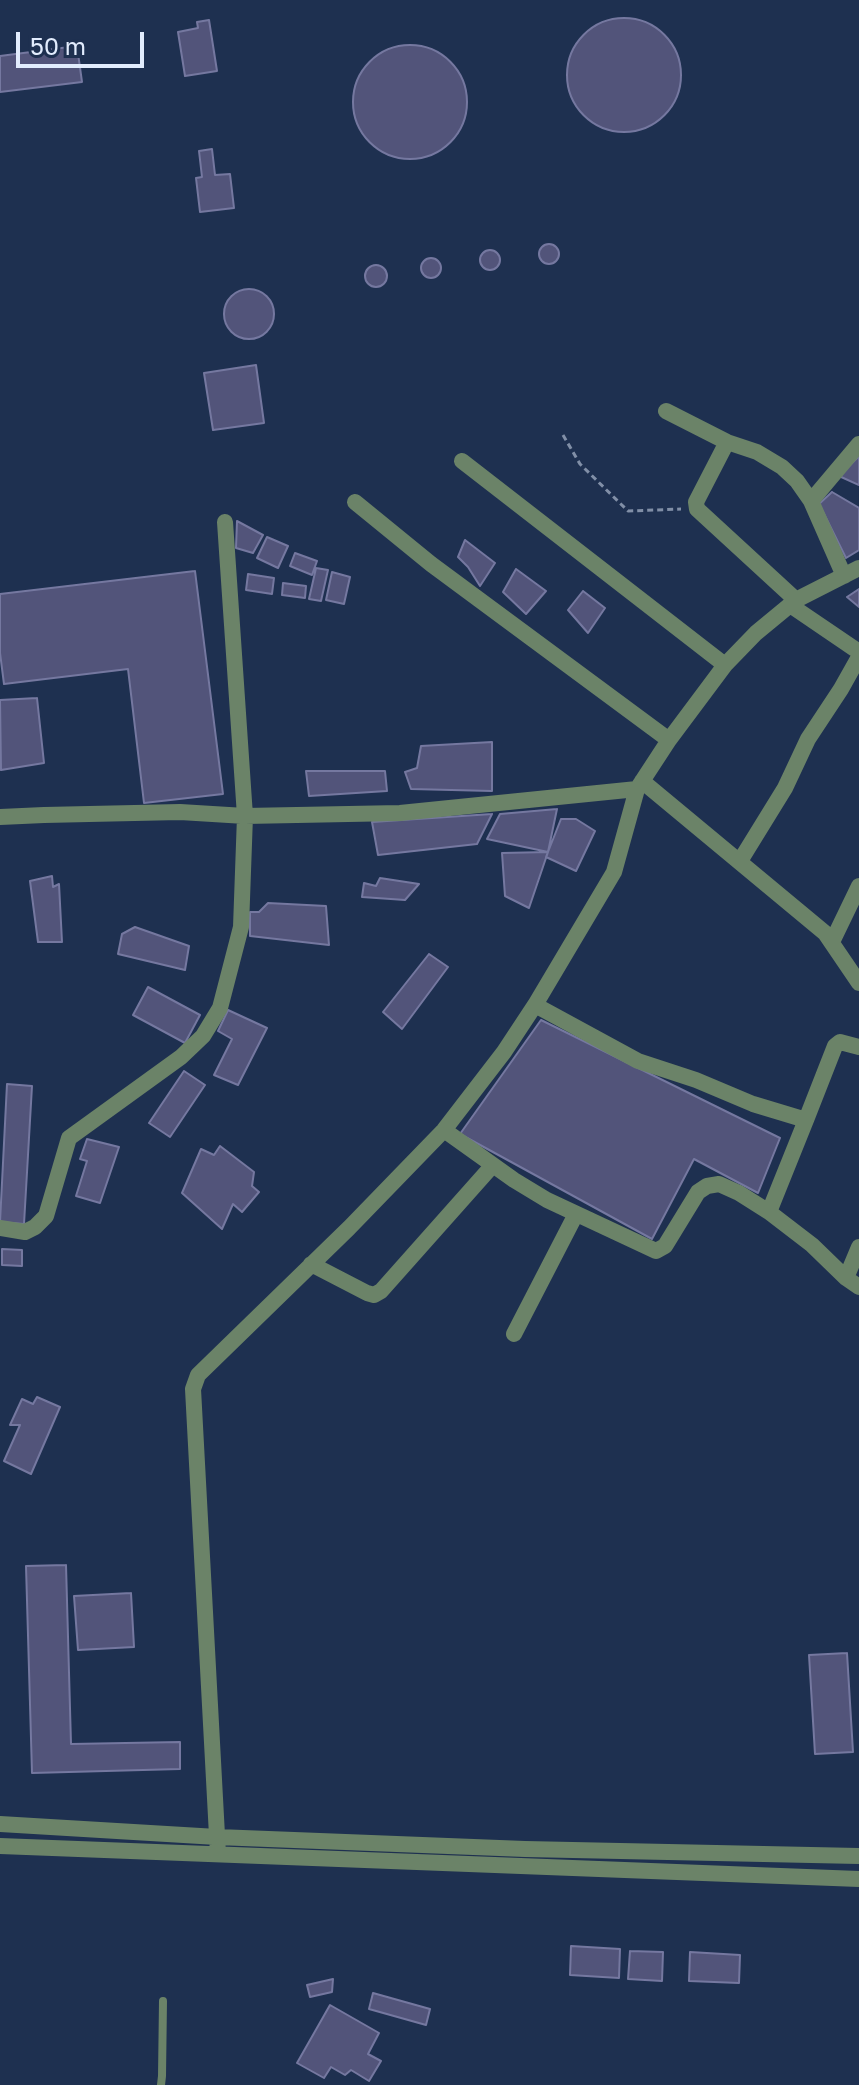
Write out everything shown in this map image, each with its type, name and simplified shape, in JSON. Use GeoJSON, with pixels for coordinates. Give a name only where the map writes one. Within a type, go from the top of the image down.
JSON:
{"type":"FeatureCollection","features":[{"type":"Feature","properties":{"kind":"street"},"geometry":{"type":"LineString","coordinates":[[218,1854],[193,1389],[198,1375],[444,1130],[504,1052],[614,872],[640,785],[725,665],[756,633],[793,602],[852,572],[811,501],[782,467],[757,452],[727,442],[666,411]]}},
{"type":"Feature","properties":{"kind":"street"},"geometry":{"type":"LineString","coordinates":[[727,442],[696,502],[697,509],[793,602],[859,655],[808,739],[785,788],[740,861]]}},
{"type":"Feature","properties":{"kind":"street"},"geometry":{"type":"LineString","coordinates":[[811,501],[859,444]]}},
{"type":"Feature","properties":{"kind":"street"},"geometry":{"type":"LineString","coordinates":[[462,461],[725,665]]}},
{"type":"Feature","properties":{"kind":"street"},"geometry":{"type":"LineString","coordinates":[[355,502],[431,564],[669,740]]}},
{"type":"Feature","properties":{"kind":"street"},"geometry":{"type":"LineString","coordinates":[[0,1228],[25,1232],[46,1216],[69,1138],[181,1057],[203,1036],[220,1008],[241,927],[245,816],[225,522]]}},
{"type":"Feature","properties":{"kind":"street"},"geometry":{"type":"LineString","coordinates":[[0,817],[180,812],[245,816],[400,813],[640,785],[740,861],[814,924],[832,942],[859,983]]}},
{"type":"Feature","properties":{"kind":"street"},"geometry":{"type":"LineString","coordinates":[[832,942],[858,890]]}},
{"type":"Feature","properties":{"kind":"street"},"geometry":{"type":"LineString","coordinates":[[535,1005],[638,1061],[696,1080],[753,1104],[806,1120]]}},
{"type":"Feature","properties":{"kind":"street"},"geometry":{"type":"LineString","coordinates":[[769,1212],[835,1046],[840,1042],[859,1047]]}},
{"type":"Feature","properties":{"kind":"street"},"geometry":{"type":"LineString","coordinates":[[444,1130],[547,1200],[656,1251],[665,1246],[698,1192],[707,1186],[719,1184],[769,1212],[812,1245],[852,1282]]}},
{"type":"Feature","properties":{"kind":"street"},"geometry":{"type":"LineString","coordinates":[[311,1264],[374,1295],[381,1291],[493,1165]]}},
{"type":"Feature","properties":{"kind":"street"},"geometry":{"type":"LineString","coordinates":[[514,1334],[576,1214]]}},
{"type":"Feature","properties":{"kind":"street"},"geometry":{"type":"LineString","coordinates":[[852,1282],[859,1247]]}},
{"type":"Feature","properties":{"kind":"street"},"geometry":{"type":"LineString","coordinates":[[0,1824],[217,1837],[525,1849],[859,1856]]}},
{"type":"Feature","properties":{"kind":"street"},"geometry":{"type":"LineString","coordinates":[[0,1846],[859,1879]]}},
{"type":"Feature","properties":{"kind":"lane"},"geometry":{"type":"LineString","coordinates":[[161,2085],[163,2001]]}},
{"type":"Feature","properties":{"kind":"path"},"geometry":{"type":"LineString","coordinates":[[563,435],[580,464],[628,511],[697,509]]}},
{"type":"Feature","properties":{"kind":"building"},"geometry":{"type":"Polygon","coordinates":[[[624,18],[646,22],[665,34],[677,53],[681,75],[677,97],[665,116],[646,128],[624,132],[602,128],[583,116],[571,97],[567,75],[571,53],[583,34],[602,22],[624,18]]]}},
{"type":"Feature","properties":{"kind":"building"},"geometry":{"type":"Polygon","coordinates":[[[209,20],[217,71],[185,76],[178,32],[198,28],[197,22],[209,20]]]}},
{"type":"Feature","properties":{"kind":"building"},"geometry":{"type":"Polygon","coordinates":[[[410,45],[432,49],[450,62],[463,80],[467,102],[463,124],[450,142],[432,155],[410,159],[388,155],[370,142],[357,124],[353,102],[357,80],[370,62],[388,49],[410,45]]]}},
{"type":"Feature","properties":{"kind":"building"},"geometry":{"type":"Polygon","coordinates":[[[77,46],[82,82],[0,92],[0,56],[77,46]]]}},
{"type":"Feature","properties":{"kind":"building"},"geometry":{"type":"Polygon","coordinates":[[[212,149],[215,175],[230,174],[234,208],[200,212],[196,178],[202,177],[199,151],[212,149]]]}},
{"type":"Feature","properties":{"kind":"building"},"geometry":{"type":"Polygon","coordinates":[[[545,244],[553,244],[559,254],[553,264],[545,264],[539,258],[539,250],[545,244]]]}},
{"type":"Feature","properties":{"kind":"building"},"geometry":{"type":"Polygon","coordinates":[[[490,250],[497,253],[500,260],[497,267],[490,270],[483,267],[480,260],[483,253],[490,250]]]}},
{"type":"Feature","properties":{"kind":"building"},"geometry":{"type":"Polygon","coordinates":[[[427,258],[435,258],[441,268],[435,278],[427,278],[421,272],[421,264],[427,258]]]}},
{"type":"Feature","properties":{"kind":"building"},"geometry":{"type":"Polygon","coordinates":[[[376,265],[384,268],[387,276],[384,284],[376,287],[368,284],[365,276],[368,268],[376,265]]]}},
{"type":"Feature","properties":{"kind":"building"},"geometry":{"type":"Polygon","coordinates":[[[249,289],[266,297],[274,314],[266,331],[249,339],[232,331],[224,314],[232,297],[249,289]]]}},
{"type":"Feature","properties":{"kind":"building"},"geometry":{"type":"Polygon","coordinates":[[[256,365],[264,423],[213,430],[204,373],[256,365]]]}},
{"type":"Feature","properties":{"kind":"building"},"geometry":{"type":"Polygon","coordinates":[[[859,456],[859,485],[839,476],[859,456]]]}},
{"type":"Feature","properties":{"kind":"building"},"geometry":{"type":"Polygon","coordinates":[[[832,492],[859,508],[859,550],[846,558],[819,504],[832,492]]]}},
{"type":"Feature","properties":{"kind":"building"},"geometry":{"type":"Polygon","coordinates":[[[237,521],[263,535],[253,553],[236,548],[237,521]]]}},
{"type":"Feature","properties":{"kind":"building"},"geometry":{"type":"Polygon","coordinates":[[[267,537],[288,546],[278,568],[257,558],[267,537]]]}},
{"type":"Feature","properties":{"kind":"building"},"geometry":{"type":"Polygon","coordinates":[[[465,540],[495,563],[480,586],[458,557],[465,540]]]}},
{"type":"Feature","properties":{"kind":"building"},"geometry":{"type":"Polygon","coordinates":[[[295,553],[317,561],[312,575],[290,566],[295,553]]]}},
{"type":"Feature","properties":{"kind":"building"},"geometry":{"type":"Polygon","coordinates":[[[316,568],[328,570],[321,601],[309,599],[316,568]]]}},
{"type":"Feature","properties":{"kind":"building"},"geometry":{"type":"Polygon","coordinates":[[[516,569],[546,591],[526,614],[503,592],[516,569]]]}},
{"type":"Feature","properties":{"kind":"building"},"geometry":{"type":"Polygon","coordinates":[[[195,571],[223,794],[144,803],[128,669],[4,684],[0,653],[0,594],[195,571]]]}},
{"type":"Feature","properties":{"kind":"building"},"geometry":{"type":"Polygon","coordinates":[[[332,572],[350,577],[344,604],[326,600],[332,572]]]}},
{"type":"Feature","properties":{"kind":"building"},"geometry":{"type":"Polygon","coordinates":[[[248,574],[274,578],[272,594],[246,590],[248,574]]]}},
{"type":"Feature","properties":{"kind":"building"},"geometry":{"type":"Polygon","coordinates":[[[283,583],[306,586],[305,598],[282,595],[283,583]]]}},
{"type":"Feature","properties":{"kind":"building"},"geometry":{"type":"Polygon","coordinates":[[[859,589],[859,607],[847,597],[859,589]]]}},
{"type":"Feature","properties":{"kind":"building"},"geometry":{"type":"Polygon","coordinates":[[[583,591],[605,608],[588,633],[568,610],[583,591]]]}},
{"type":"Feature","properties":{"kind":"building"},"geometry":{"type":"Polygon","coordinates":[[[37,698],[44,763],[1,770],[0,700],[37,698]]]}},
{"type":"Feature","properties":{"kind":"building"},"geometry":{"type":"Polygon","coordinates":[[[492,742],[492,791],[411,789],[405,772],[417,768],[421,746],[492,742]]]}},
{"type":"Feature","properties":{"kind":"building"},"geometry":{"type":"Polygon","coordinates":[[[306,771],[385,771],[387,791],[309,796],[306,771]]]}},
{"type":"Feature","properties":{"kind":"building"},"geometry":{"type":"Polygon","coordinates":[[[557,809],[548,852],[487,839],[500,814],[557,809]]]}},
{"type":"Feature","properties":{"kind":"building"},"geometry":{"type":"Polygon","coordinates":[[[492,814],[477,844],[378,855],[372,822],[492,814]]]}},
{"type":"Feature","properties":{"kind":"building"},"geometry":{"type":"Polygon","coordinates":[[[561,819],[576,819],[595,831],[576,871],[546,857],[561,819]]]}},
{"type":"Feature","properties":{"kind":"building"},"geometry":{"type":"Polygon","coordinates":[[[548,852],[529,908],[505,896],[502,853],[548,852]]]}},
{"type":"Feature","properties":{"kind":"building"},"geometry":{"type":"Polygon","coordinates":[[[52,876],[53,887],[59,884],[62,942],[38,942],[30,881],[52,876]]]}},
{"type":"Feature","properties":{"kind":"building"},"geometry":{"type":"Polygon","coordinates":[[[380,878],[419,884],[405,900],[362,897],[364,883],[376,886],[380,878]]]}},
{"type":"Feature","properties":{"kind":"building"},"geometry":{"type":"Polygon","coordinates":[[[268,903],[326,906],[329,945],[250,936],[250,912],[259,912],[268,903]]]}},
{"type":"Feature","properties":{"kind":"building"},"geometry":{"type":"Polygon","coordinates":[[[135,927],[189,946],[185,970],[118,954],[122,934],[135,927]]]}},
{"type":"Feature","properties":{"kind":"building"},"geometry":{"type":"Polygon","coordinates":[[[429,954],[448,967],[402,1029],[383,1012],[429,954]]]}},
{"type":"Feature","properties":{"kind":"building"},"geometry":{"type":"Polygon","coordinates":[[[148,987],[200,1015],[185,1043],[133,1015],[148,987]]]}},
{"type":"Feature","properties":{"kind":"building"},"geometry":{"type":"Polygon","coordinates":[[[228,1010],[267,1028],[238,1085],[214,1075],[232,1039],[218,1031],[228,1010]]]}},
{"type":"Feature","properties":{"kind":"building"},"geometry":{"type":"Polygon","coordinates":[[[541,1020],[780,1138],[758,1193],[694,1159],[652,1239],[460,1134],[541,1020]]]}},
{"type":"Feature","properties":{"kind":"building"},"geometry":{"type":"Polygon","coordinates":[[[184,1071],[205,1085],[170,1137],[149,1123],[184,1071]]]}},
{"type":"Feature","properties":{"kind":"building"},"geometry":{"type":"Polygon","coordinates":[[[7,1084],[32,1086],[24,1224],[0,1222],[7,1084]]]}},
{"type":"Feature","properties":{"kind":"building"},"geometry":{"type":"Polygon","coordinates":[[[87,1139],[119,1147],[100,1203],[76,1196],[87,1161],[80,1159],[87,1139]]]}},
{"type":"Feature","properties":{"kind":"building"},"geometry":{"type":"Polygon","coordinates":[[[220,1146],[254,1172],[252,1186],[259,1192],[242,1212],[233,1204],[222,1229],[182,1193],[201,1149],[214,1155],[220,1146]]]}},
{"type":"Feature","properties":{"kind":"building"},"geometry":{"type":"Polygon","coordinates":[[[2,1249],[22,1250],[22,1266],[2,1265],[2,1249]]]}},
{"type":"Feature","properties":{"kind":"building"},"geometry":{"type":"Polygon","coordinates":[[[37,1397],[60,1407],[31,1474],[4,1461],[20,1425],[10,1425],[22,1399],[33,1404],[37,1397]]]}},
{"type":"Feature","properties":{"kind":"building"},"geometry":{"type":"Polygon","coordinates":[[[66,1565],[71,1744],[180,1742],[180,1769],[32,1773],[26,1566],[66,1565]]]}},
{"type":"Feature","properties":{"kind":"building"},"geometry":{"type":"Polygon","coordinates":[[[131,1593],[134,1647],[78,1650],[74,1596],[131,1593]]]}},
{"type":"Feature","properties":{"kind":"building"},"geometry":{"type":"Polygon","coordinates":[[[847,1653],[853,1752],[815,1754],[809,1655],[847,1653]]]}},
{"type":"Feature","properties":{"kind":"building"},"geometry":{"type":"Polygon","coordinates":[[[571,1946],[620,1949],[619,1978],[570,1975],[571,1946]]]}},
{"type":"Feature","properties":{"kind":"building"},"geometry":{"type":"Polygon","coordinates":[[[630,1951],[663,1952],[662,1981],[628,1979],[630,1951]]]}},
{"type":"Feature","properties":{"kind":"building"},"geometry":{"type":"Polygon","coordinates":[[[690,1952],[740,1955],[739,1983],[689,1981],[690,1952]]]}},
{"type":"Feature","properties":{"kind":"building"},"geometry":{"type":"Polygon","coordinates":[[[333,1979],[332,1992],[310,1997],[307,1985],[333,1979]]]}},
{"type":"Feature","properties":{"kind":"building"},"geometry":{"type":"Polygon","coordinates":[[[373,1993],[430,2009],[426,2025],[369,2009],[373,1993]]]}},
{"type":"Feature","properties":{"kind":"building"},"geometry":{"type":"Polygon","coordinates":[[[330,2005],[379,2033],[368,2054],[381,2061],[369,2081],[351,2070],[345,2075],[331,2067],[324,2078],[297,2063],[330,2005]]]}}]}
